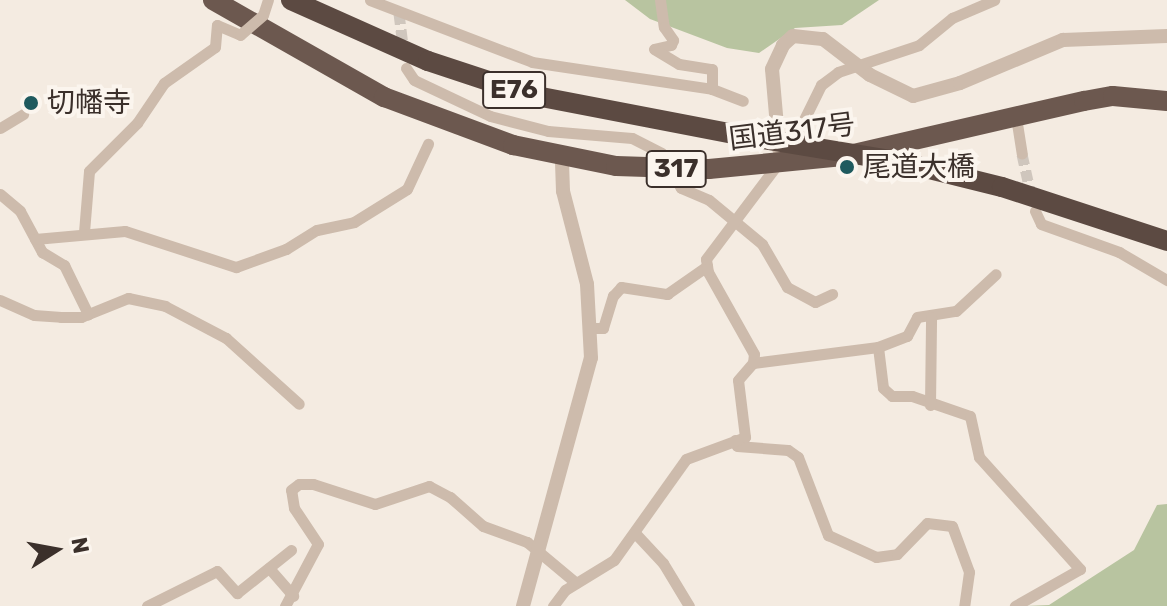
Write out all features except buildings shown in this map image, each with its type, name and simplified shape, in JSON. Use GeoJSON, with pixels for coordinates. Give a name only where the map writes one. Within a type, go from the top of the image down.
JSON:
{"type":"FeatureCollection","features":[{"type":"Feature","properties":{"kind":"highway","name":"国道317号"},"geometry":{"type":"LineString","coordinates":[[213,0],[384,97],[462,129],[562,158],[661,169],[845,156],[1113,96],[1167,101]]}},
{"type":"Feature","properties":{"kind":"highway","name":"E76"},"geometry":{"type":"LineString","coordinates":[[291,0],[385,44],[505,87],[584,109],[897,161],[1080,211],[1167,241]]}},
{"type":"Feature","properties":{"kind":"highway","name":"E76"},"geometry":{"type":"LineString","coordinates":[[1080,211],[1167,250]]}},
{"type":"Feature","properties":{"kind":"street"},"geometry":{"type":"LineString","coordinates":[[84,232],[89,171],[137,123],[164,83],[215,47],[217,25],[240,35],[263,15],[268,0]]}},
{"type":"Feature","properties":{"kind":"street"},"geometry":{"type":"LineString","coordinates":[[370,0],[532,62],[712,89],[743,101]]}},
{"type":"Feature","properties":{"kind":"street"},"geometry":{"type":"LineString","coordinates":[[660,0],[664,27],[673,40],[671,45],[654,49],[679,64],[712,69],[712,89]]}},
{"type":"Feature","properties":{"kind":"street"},"geometry":{"type":"LineString","coordinates":[[553,606],[576,583],[614,560],[686,459],[745,437],[738,380],[753,363],[754,354],[706,259],[738,222],[799,133],[821,85],[856,64],[919,45],[952,18],[994,0]]}},
{"type":"Feature","properties":{"kind":"street"},"geometry":{"type":"LineString","coordinates":[[778,163],[772,69],[783,45],[793,36],[823,39],[891,88],[913,96],[960,83],[1063,40],[1167,36]]}},
{"type":"Feature","properties":{"kind":"street"},"geometry":{"type":"LineString","coordinates":[[406,68],[414,80],[490,116],[548,131],[632,138],[661,153],[681,188],[709,200],[762,244],[787,287],[815,302],[832,294]]}},
{"type":"Feature","properties":{"kind":"street"},"geometry":{"type":"LineString","coordinates":[[0,128],[23,114]]}},
{"type":"Feature","properties":{"kind":"street"},"geometry":{"type":"LineString","coordinates":[[1016,117],[1022,154]]}},
{"type":"Feature","properties":{"kind":"street"},"geometry":{"type":"LineString","coordinates":[[35,239],[84,232],[125,231],[236,267],[286,249],[317,230],[354,222],[407,189],[428,144]]}},
{"type":"Feature","properties":{"kind":"street"},"geometry":{"type":"LineString","coordinates":[[523,606],[591,358],[592,328],[587,284],[563,191],[562,158]]}},
{"type":"Feature","properties":{"kind":"street"},"geometry":{"type":"LineString","coordinates":[[0,194],[20,211],[42,252],[64,265],[88,314]]}},
{"type":"Feature","properties":{"kind":"street"},"geometry":{"type":"LineString","coordinates":[[1035,211],[1041,224],[1119,252],[1167,280]]}},
{"type":"Feature","properties":{"kind":"street"},"geometry":{"type":"LineString","coordinates":[[592,328],[603,328],[613,296],[621,287],[667,294],[707,266]]}},
{"type":"Feature","properties":{"kind":"street"},"geometry":{"type":"LineString","coordinates":[[753,363],[878,347],[907,336],[917,317],[956,311],[996,274]]}},
{"type":"Feature","properties":{"kind":"street"},"geometry":{"type":"LineString","coordinates":[[0,300],[34,315],[88,314],[128,298],[165,306],[226,338],[299,404]]}},
{"type":"Feature","properties":{"kind":"street"},"geometry":{"type":"LineString","coordinates":[[930,405],[931,317]]}},
{"type":"Feature","properties":{"kind":"street"},"geometry":{"type":"LineString","coordinates":[[878,347],[883,388],[892,396],[912,396],[930,405],[970,416],[979,457],[1080,569],[1053,589],[1025,597],[1015,606]]}},
{"type":"Feature","properties":{"kind":"street"},"geometry":{"type":"LineString","coordinates":[[735,440],[737,446],[788,450],[798,457],[828,535],[876,557],[897,554],[927,523],[952,526],[969,572],[964,606]]}},
{"type":"Feature","properties":{"kind":"street"},"geometry":{"type":"LineString","coordinates":[[289,601],[318,544],[294,508],[291,490],[299,484],[313,484],[375,504],[429,486],[450,497],[483,526],[540,550],[576,583]]}},
{"type":"Feature","properties":{"kind":"street"},"geometry":{"type":"LineString","coordinates":[[635,533],[663,563],[689,606]]}},
{"type":"Feature","properties":{"kind":"street"},"geometry":{"type":"LineString","coordinates":[[147,606],[217,571],[237,593],[291,550]]}},
{"type":"Feature","properties":{"kind":"street"},"geometry":{"type":"LineString","coordinates":[[269,568],[289,601]]}},
{"type":"Feature","properties":{"kind":"green space"},"geometry":{"type":"Polygon","coordinates":[[[625,0],[879,0],[842,25],[795,28],[759,53],[727,48],[650,19],[625,0]]]}},
{"type":"Feature","properties":{"kind":"green space"},"geometry":{"type":"Polygon","coordinates":[[[1167,504],[1167,606],[1025,606],[1049,605],[1134,550],[1157,505],[1167,504]]]}},
{"type":"Feature","properties":{"kind":"tunnel"},"geometry":{"type":"LineString","coordinates":[[399,13],[404,52]]}},
{"type":"Feature","properties":{"kind":"tunnel"},"geometry":{"type":"LineString","coordinates":[[1022,154],[1032,199]]}},
{"type":"Feature","properties":{"kind":"place","name":"切幡寺"},"geometry":{"type":"Point","coordinates":[31,103]}},
{"type":"Feature","properties":{"kind":"place","name":"尾道大橋"},"geometry":{"type":"Point","coordinates":[847,167]}}]}
